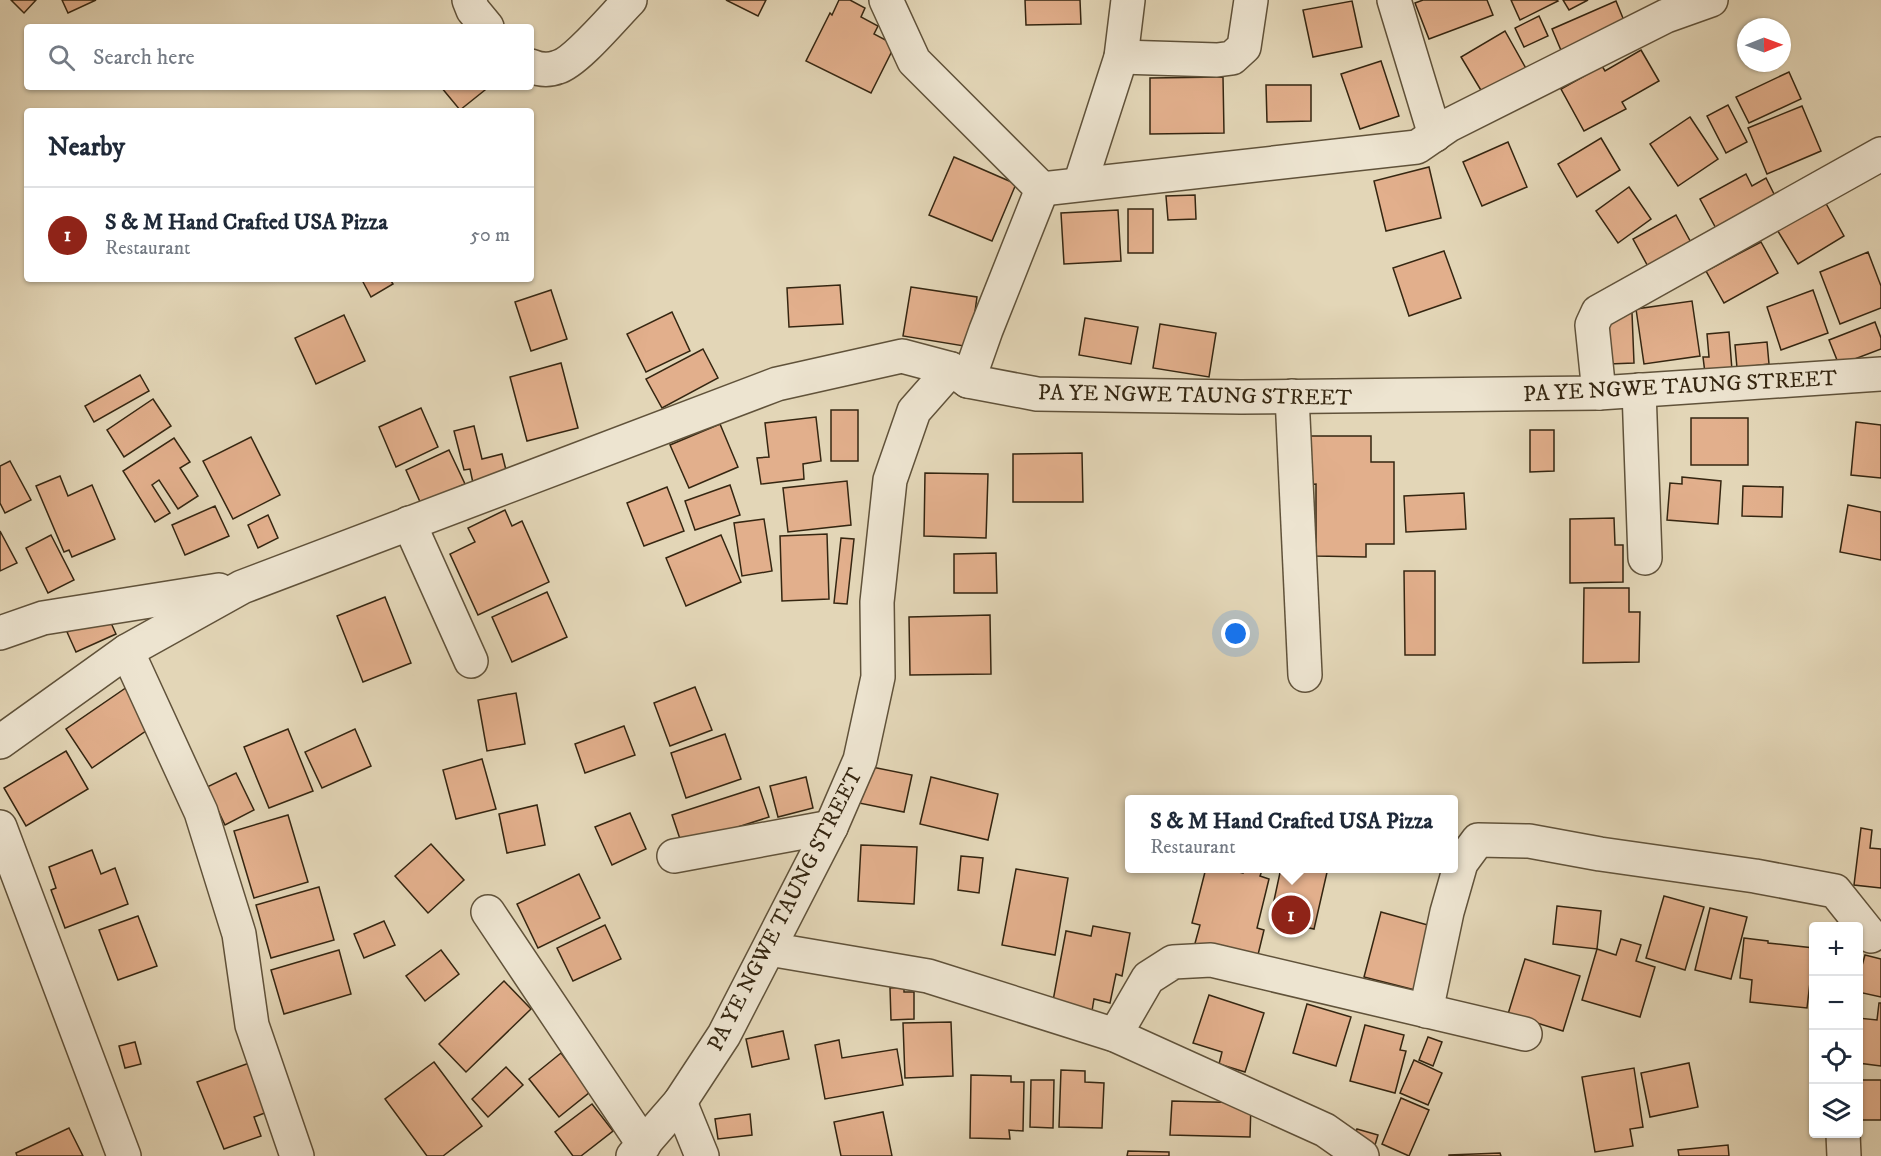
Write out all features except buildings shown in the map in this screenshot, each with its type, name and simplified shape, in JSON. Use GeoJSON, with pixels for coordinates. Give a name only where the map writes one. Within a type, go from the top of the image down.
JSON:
{"type":"FeatureCollection","features":[{"type":"Feature","properties":{"kind":"street"},"geometry":{"type":"LineString","coordinates":[[469,0],[473,10],[485,24]]}},
{"type":"Feature","properties":{"kind":"street"},"geometry":{"type":"LineString","coordinates":[[534,67],[542,70],[560,67],[585,48],[630,0]]}},
{"type":"Feature","properties":{"kind":"street"},"geometry":{"type":"LineString","coordinates":[[886,0],[914,61],[1042,189]]}},
{"type":"Feature","properties":{"kind":"street"},"geometry":{"type":"LineString","coordinates":[[1080,184],[1121,57],[1128,0]]}},
{"type":"Feature","properties":{"kind":"street"},"geometry":{"type":"LineString","coordinates":[[1121,57],[1217,60],[1232,58],[1244,47],[1251,0]]}},
{"type":"Feature","properties":{"kind":"street"},"geometry":{"type":"LineString","coordinates":[[1394,0],[1434,135]]}},
{"type":"Feature","properties":{"kind":"street"},"geometry":{"type":"LineString","coordinates":[[1042,189],[1417,147],[1449,125],[1663,8],[1711,0]]}},
{"type":"Feature","properties":{"kind":"street"},"geometry":{"type":"LineString","coordinates":[[1599,393],[1592,326],[1598,312],[1881,154]]}},
{"type":"Feature","properties":{"kind":"street"},"geometry":{"type":"LineString","coordinates":[[0,742],[127,651],[242,587],[777,384],[902,356],[960,375],[986,330],[1042,189]]}},
{"type":"Feature","properties":{"kind":"street","name":"PA YE NGWE TAUNG STREET"},"geometry":{"type":"LineString","coordinates":[[639,1151],[680,1102],[724,1035],[831,827],[860,760],[878,676],[877,602],[890,480],[914,411],[960,375],[1037,394],[1292,396],[1599,393],[1881,374]]}},
{"type":"Feature","properties":{"kind":"street"},"geometry":{"type":"LineString","coordinates":[[1639,390],[1645,558]]}},
{"type":"Feature","properties":{"kind":"street"},"geometry":{"type":"LineString","coordinates":[[1292,396],[1305,675]]}},
{"type":"Feature","properties":{"kind":"street"},"geometry":{"type":"LineString","coordinates":[[410,523],[471,661]]}},
{"type":"Feature","properties":{"kind":"street"},"geometry":{"type":"LineString","coordinates":[[0,633],[43,618],[242,587]]}},
{"type":"Feature","properties":{"kind":"street"},"geometry":{"type":"LineString","coordinates":[[127,651],[201,812],[239,934],[252,1025],[292,1154]]}},
{"type":"Feature","properties":{"kind":"street"},"geometry":{"type":"LineString","coordinates":[[0,827],[124,1156]]}},
{"type":"Feature","properties":{"kind":"street"},"geometry":{"type":"LineString","coordinates":[[674,856],[831,827]]}},
{"type":"Feature","properties":{"kind":"street"},"geometry":{"type":"LineString","coordinates":[[1426,1011],[1447,912],[1461,863],[1478,840],[1529,841],[1600,854],[1755,876],[1835,891],[1870,938]]}},
{"type":"Feature","properties":{"kind":"street"},"geometry":{"type":"LineString","coordinates":[[488,912],[639,1151]]}},
{"type":"Feature","properties":{"kind":"street"},"geometry":{"type":"LineString","coordinates":[[769,949],[928,976],[1115,1035],[1325,1130],[1362,1156]]}},
{"type":"Feature","properties":{"kind":"street"},"geometry":{"type":"LineString","coordinates":[[1115,1035],[1148,978],[1173,962],[1211,960],[1525,1034]]}},
{"type":"Feature","properties":{"kind":"street"},"geometry":{"type":"LineString","coordinates":[[680,1102],[702,1156]]}},
{"type":"Feature","properties":{"kind":"street"},"geometry":{"type":"LineString","coordinates":[[1843,1138],[1845,1156]]}},
{"type":"Feature","properties":{"kind":"place","name":"S & M Hand Crafted USA Pizza"},"geometry":{"type":"Point","coordinates":[1291,915]}}]}
